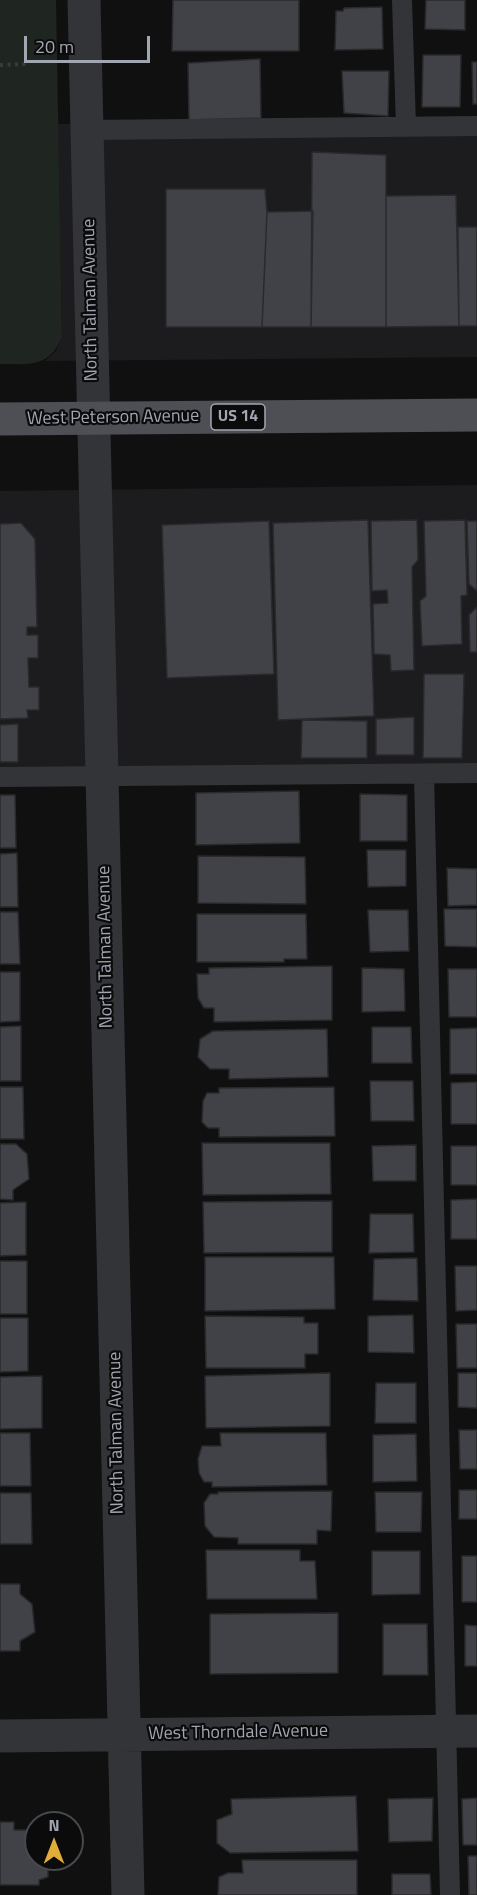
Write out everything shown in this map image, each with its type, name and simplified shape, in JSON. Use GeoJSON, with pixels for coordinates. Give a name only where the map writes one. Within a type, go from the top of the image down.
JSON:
{"type":"FeatureCollection","features":[{"type":"Feature","properties":{"kind":"main road","name":"West Peterson Avenue"},"geometry":{"type":"LineString","coordinates":[[0,419],[477,414]]}},
{"type":"Feature","properties":{"kind":"street","name":"North Talman Avenue"},"geometry":{"type":"LineString","coordinates":[[84,0],[128,1895]]}},
{"type":"Feature","properties":{"kind":"street","name":"West Thorndale Avenue"},"geometry":{"type":"LineString","coordinates":[[0,1736],[462,1732]]}},
{"type":"Feature","properties":{"kind":"lane"},"geometry":{"type":"LineString","coordinates":[[402,0],[406,127]]}},
{"type":"Feature","properties":{"kind":"lane"},"geometry":{"type":"LineString","coordinates":[[87,130],[477,126]]}},
{"type":"Feature","properties":{"kind":"lane"},"geometry":{"type":"LineString","coordinates":[[0,777],[477,773]]}},
{"type":"Feature","properties":{"kind":"lane"},"geometry":{"type":"LineString","coordinates":[[424,774],[462,1732],[450,1895]]}},
{"type":"Feature","properties":{"kind":"path"},"geometry":{"type":"LineString","coordinates":[[0,65],[28,64]]}},
{"type":"Feature","properties":{"kind":"shaded area"},"geometry":{"type":"Polygon","coordinates":[[[0,0],[56,0],[62,337],[57,347],[45,359],[29,364],[0,364],[0,0]]]}},
{"type":"Feature","properties":{"kind":"shaded area"},"geometry":{"type":"Polygon","coordinates":[[[477,122],[477,357],[45,361],[56,351],[62,337],[58,124],[477,122]]]}},
{"type":"Feature","properties":{"kind":"shaded area"},"geometry":{"type":"Polygon","coordinates":[[[477,485],[477,770],[0,774],[0,491],[477,485]]]}},
{"type":"Feature","properties":{"kind":"building"},"geometry":{"type":"Polygon","coordinates":[[[173,0],[299,0],[299,51],[172,51],[173,0]]]}},
{"type":"Feature","properties":{"kind":"building"},"geometry":{"type":"Polygon","coordinates":[[[426,0],[465,0],[465,30],[425,29],[426,0]]]}},
{"type":"Feature","properties":{"kind":"building"},"geometry":{"type":"Polygon","coordinates":[[[382,7],[383,49],[335,50],[336,11],[343,11],[344,8],[382,7]]]}},
{"type":"Feature","properties":{"kind":"building"},"geometry":{"type":"Polygon","coordinates":[[[423,55],[461,55],[460,107],[422,107],[423,55]]]}},
{"type":"Feature","properties":{"kind":"building"},"geometry":{"type":"Polygon","coordinates":[[[260,59],[261,118],[189,120],[188,63],[260,59]]]}},
{"type":"Feature","properties":{"kind":"building"},"geometry":{"type":"Polygon","coordinates":[[[472,62],[477,62],[477,104],[473,104],[472,62]]]}},
{"type":"Feature","properties":{"kind":"building"},"geometry":{"type":"Polygon","coordinates":[[[342,71],[389,71],[388,116],[344,113],[342,71]]]}},
{"type":"Feature","properties":{"kind":"building"},"geometry":{"type":"Polygon","coordinates":[[[312,152],[386,155],[386,327],[311,327],[312,152]]]}},
{"type":"Feature","properties":{"kind":"building"},"geometry":{"type":"Polygon","coordinates":[[[166,189],[265,189],[267,212],[262,327],[166,327],[166,189]]]}},
{"type":"Feature","properties":{"kind":"building"},"geometry":{"type":"Polygon","coordinates":[[[456,195],[459,326],[386,327],[386,196],[456,195]]]}},
{"type":"Feature","properties":{"kind":"building"},"geometry":{"type":"Polygon","coordinates":[[[313,211],[311,327],[262,327],[267,212],[313,211]]]}},
{"type":"Feature","properties":{"kind":"building"},"geometry":{"type":"Polygon","coordinates":[[[458,227],[477,227],[477,326],[459,326],[458,227]]]}},
{"type":"Feature","properties":{"kind":"building"},"geometry":{"type":"Polygon","coordinates":[[[368,520],[374,716],[278,720],[273,523],[368,520]]]}},
{"type":"Feature","properties":{"kind":"building"},"geometry":{"type":"Polygon","coordinates":[[[417,520],[418,560],[412,567],[414,670],[391,671],[390,655],[374,654],[373,604],[388,603],[387,590],[372,591],[371,521],[417,520]]]}},
{"type":"Feature","properties":{"kind":"building"},"geometry":{"type":"Polygon","coordinates":[[[465,520],[467,595],[461,596],[462,644],[422,646],[420,601],[426,596],[424,521],[465,520]]]}},
{"type":"Feature","properties":{"kind":"building"},"geometry":{"type":"Polygon","coordinates":[[[269,521],[274,674],[167,678],[162,525],[269,521]]]}},
{"type":"Feature","properties":{"kind":"building"},"geometry":{"type":"Polygon","coordinates":[[[467,521],[477,521],[477,591],[469,584],[467,521]]]}},
{"type":"Feature","properties":{"kind":"building"},"geometry":{"type":"Polygon","coordinates":[[[21,523],[35,539],[37,627],[27,627],[27,635],[38,635],[38,658],[28,658],[29,687],[39,687],[39,710],[27,710],[28,718],[0,719],[0,524],[21,523]]]}},
{"type":"Feature","properties":{"kind":"building"},"geometry":{"type":"Polygon","coordinates":[[[477,607],[477,652],[470,652],[469,615],[477,607]]]}},
{"type":"Feature","properties":{"kind":"building"},"geometry":{"type":"Polygon","coordinates":[[[424,674],[464,674],[462,758],[423,758],[424,674]]]}},
{"type":"Feature","properties":{"kind":"building"},"geometry":{"type":"Polygon","coordinates":[[[414,717],[414,755],[376,755],[376,719],[414,717]]]}},
{"type":"Feature","properties":{"kind":"building"},"geometry":{"type":"Polygon","coordinates":[[[302,720],[367,721],[367,758],[301,758],[302,720]]]}},
{"type":"Feature","properties":{"kind":"building"},"geometry":{"type":"Polygon","coordinates":[[[18,724],[18,762],[0,762],[0,725],[18,724]]]}},
{"type":"Feature","properties":{"kind":"building"},"geometry":{"type":"Polygon","coordinates":[[[299,791],[300,843],[196,845],[196,793],[299,791]]]}},
{"type":"Feature","properties":{"kind":"building"},"geometry":{"type":"Polygon","coordinates":[[[360,794],[407,795],[407,841],[360,841],[360,794]]]}},
{"type":"Feature","properties":{"kind":"building"},"geometry":{"type":"Polygon","coordinates":[[[0,795],[15,795],[16,848],[0,848],[0,795]]]}},
{"type":"Feature","properties":{"kind":"building"},"geometry":{"type":"Polygon","coordinates":[[[367,850],[406,850],[406,886],[368,887],[367,850]]]}},
{"type":"Feature","properties":{"kind":"building"},"geometry":{"type":"Polygon","coordinates":[[[17,853],[18,907],[0,907],[0,854],[17,853]]]}},
{"type":"Feature","properties":{"kind":"building"},"geometry":{"type":"Polygon","coordinates":[[[198,856],[305,857],[306,904],[198,903],[198,856]]]}},
{"type":"Feature","properties":{"kind":"building"},"geometry":{"type":"Polygon","coordinates":[[[447,868],[477,869],[477,905],[448,906],[447,868]]]}},
{"type":"Feature","properties":{"kind":"building"},"geometry":{"type":"Polygon","coordinates":[[[444,909],[477,909],[477,947],[445,946],[444,909]]]}},
{"type":"Feature","properties":{"kind":"building"},"geometry":{"type":"Polygon","coordinates":[[[368,910],[408,910],[409,951],[370,952],[368,910]]]}},
{"type":"Feature","properties":{"kind":"building"},"geometry":{"type":"Polygon","coordinates":[[[0,912],[18,912],[20,964],[0,964],[0,912]]]}},
{"type":"Feature","properties":{"kind":"building"},"geometry":{"type":"Polygon","coordinates":[[[197,914],[306,914],[307,959],[284,959],[284,962],[197,962],[197,914]]]}},
{"type":"Feature","properties":{"kind":"building"},"geometry":{"type":"Polygon","coordinates":[[[332,966],[332,1020],[214,1022],[214,1008],[204,1008],[198,998],[197,974],[209,974],[209,968],[332,966]]]}},
{"type":"Feature","properties":{"kind":"building"},"geometry":{"type":"Polygon","coordinates":[[[362,968],[404,969],[405,1011],[362,1012],[362,968]]]}},
{"type":"Feature","properties":{"kind":"building"},"geometry":{"type":"Polygon","coordinates":[[[448,969],[477,969],[477,1017],[449,1017],[448,969]]]}},
{"type":"Feature","properties":{"kind":"building"},"geometry":{"type":"Polygon","coordinates":[[[0,972],[20,972],[20,1021],[0,1022],[0,972]]]}},
{"type":"Feature","properties":{"kind":"building"},"geometry":{"type":"Polygon","coordinates":[[[21,1026],[21,1081],[0,1081],[0,1027],[21,1026]]]}},
{"type":"Feature","properties":{"kind":"building"},"geometry":{"type":"Polygon","coordinates":[[[372,1027],[411,1027],[412,1063],[372,1063],[372,1027]]]}},
{"type":"Feature","properties":{"kind":"building"},"geometry":{"type":"Polygon","coordinates":[[[477,1028],[477,1074],[450,1074],[450,1029],[477,1028]]]}},
{"type":"Feature","properties":{"kind":"building"},"geometry":{"type":"Polygon","coordinates":[[[327,1029],[328,1077],[229,1079],[229,1069],[210,1069],[198,1057],[200,1039],[213,1031],[327,1029]]]}},
{"type":"Feature","properties":{"kind":"building"},"geometry":{"type":"Polygon","coordinates":[[[370,1081],[413,1081],[414,1121],[371,1121],[370,1081]]]}},
{"type":"Feature","properties":{"kind":"building"},"geometry":{"type":"Polygon","coordinates":[[[477,1082],[477,1124],[451,1124],[451,1083],[477,1082]]]}},
{"type":"Feature","properties":{"kind":"building"},"geometry":{"type":"Polygon","coordinates":[[[0,1087],[23,1087],[24,1139],[0,1139],[0,1087]]]}},
{"type":"Feature","properties":{"kind":"building"},"geometry":{"type":"Polygon","coordinates":[[[334,1087],[335,1136],[219,1137],[219,1128],[208,1128],[202,1122],[203,1101],[207,1093],[219,1093],[219,1088],[334,1087]]]}},
{"type":"Feature","properties":{"kind":"building"},"geometry":{"type":"Polygon","coordinates":[[[202,1143],[330,1143],[331,1194],[203,1195],[202,1143]]]}},
{"type":"Feature","properties":{"kind":"building"},"geometry":{"type":"Polygon","coordinates":[[[0,1144],[16,1144],[27,1154],[29,1179],[13,1190],[13,1200],[0,1199],[0,1144]]]}},
{"type":"Feature","properties":{"kind":"building"},"geometry":{"type":"Polygon","coordinates":[[[416,1145],[416,1181],[373,1181],[372,1146],[416,1145]]]}},
{"type":"Feature","properties":{"kind":"building"},"geometry":{"type":"Polygon","coordinates":[[[451,1146],[477,1146],[477,1185],[451,1185],[451,1146]]]}},
{"type":"Feature","properties":{"kind":"building"},"geometry":{"type":"Polygon","coordinates":[[[477,1199],[477,1239],[451,1239],[451,1200],[477,1199]]]}},
{"type":"Feature","properties":{"kind":"building"},"geometry":{"type":"Polygon","coordinates":[[[332,1201],[332,1252],[204,1253],[203,1202],[332,1201]]]}},
{"type":"Feature","properties":{"kind":"building"},"geometry":{"type":"Polygon","coordinates":[[[26,1202],[26,1255],[0,1256],[0,1203],[26,1202]]]}},
{"type":"Feature","properties":{"kind":"building"},"geometry":{"type":"Polygon","coordinates":[[[370,1214],[413,1214],[414,1252],[369,1253],[370,1214]]]}},
{"type":"Feature","properties":{"kind":"building"},"geometry":{"type":"Polygon","coordinates":[[[205,1257],[334,1257],[335,1309],[205,1311],[205,1257]]]}},
{"type":"Feature","properties":{"kind":"building"},"geometry":{"type":"Polygon","coordinates":[[[417,1258],[418,1301],[373,1300],[374,1259],[417,1258]]]}},
{"type":"Feature","properties":{"kind":"building"},"geometry":{"type":"Polygon","coordinates":[[[0,1261],[27,1261],[27,1314],[0,1314],[0,1261]]]}},
{"type":"Feature","properties":{"kind":"building"},"geometry":{"type":"Polygon","coordinates":[[[455,1266],[477,1266],[477,1310],[456,1311],[455,1266]]]}},
{"type":"Feature","properties":{"kind":"building"},"geometry":{"type":"Polygon","coordinates":[[[413,1315],[414,1353],[368,1352],[368,1316],[413,1315]]]}},
{"type":"Feature","properties":{"kind":"building"},"geometry":{"type":"Polygon","coordinates":[[[205,1316],[304,1317],[304,1323],[318,1323],[318,1354],[305,1354],[305,1368],[206,1368],[205,1316]]]}},
{"type":"Feature","properties":{"kind":"building"},"geometry":{"type":"Polygon","coordinates":[[[0,1318],[28,1318],[28,1371],[0,1372],[0,1318]]]}},
{"type":"Feature","properties":{"kind":"building"},"geometry":{"type":"Polygon","coordinates":[[[456,1324],[477,1324],[477,1368],[457,1368],[456,1324]]]}},
{"type":"Feature","properties":{"kind":"building"},"geometry":{"type":"Polygon","coordinates":[[[330,1373],[330,1426],[206,1428],[205,1376],[330,1373]]]}},
{"type":"Feature","properties":{"kind":"building"},"geometry":{"type":"Polygon","coordinates":[[[458,1373],[477,1373],[477,1408],[458,1407],[458,1373]]]}},
{"type":"Feature","properties":{"kind":"building"},"geometry":{"type":"Polygon","coordinates":[[[42,1376],[42,1428],[0,1429],[0,1377],[42,1376]]]}},
{"type":"Feature","properties":{"kind":"building"},"geometry":{"type":"Polygon","coordinates":[[[376,1383],[416,1383],[416,1423],[375,1423],[376,1383]]]}},
{"type":"Feature","properties":{"kind":"building"},"geometry":{"type":"Polygon","coordinates":[[[459,1430],[477,1430],[477,1469],[460,1469],[459,1430]]]}},
{"type":"Feature","properties":{"kind":"building"},"geometry":{"type":"Polygon","coordinates":[[[0,1433],[30,1433],[31,1486],[0,1486],[0,1433]]]}},
{"type":"Feature","properties":{"kind":"building"},"geometry":{"type":"Polygon","coordinates":[[[220,1433],[326,1433],[327,1485],[212,1487],[212,1482],[204,1482],[199,1473],[198,1459],[202,1446],[221,1446],[220,1433]]]}},
{"type":"Feature","properties":{"kind":"building"},"geometry":{"type":"Polygon","coordinates":[[[416,1434],[417,1481],[373,1482],[373,1435],[416,1434]]]}},
{"type":"Feature","properties":{"kind":"building"},"geometry":{"type":"Polygon","coordinates":[[[459,1490],[477,1490],[477,1519],[459,1519],[459,1490]]]}},
{"type":"Feature","properties":{"kind":"building"},"geometry":{"type":"Polygon","coordinates":[[[332,1491],[331,1531],[317,1530],[317,1544],[238,1544],[238,1538],[214,1537],[205,1526],[204,1503],[210,1494],[218,1494],[218,1492],[332,1491]]]}},
{"type":"Feature","properties":{"kind":"building"},"geometry":{"type":"Polygon","coordinates":[[[375,1492],[422,1492],[421,1532],[376,1532],[375,1492]]]}},
{"type":"Feature","properties":{"kind":"building"},"geometry":{"type":"Polygon","coordinates":[[[0,1493],[31,1493],[32,1544],[0,1544],[0,1493]]]}},
{"type":"Feature","properties":{"kind":"building"},"geometry":{"type":"Polygon","coordinates":[[[206,1550],[300,1550],[300,1561],[315,1561],[317,1599],[207,1599],[206,1550]]]}},
{"type":"Feature","properties":{"kind":"building"},"geometry":{"type":"Polygon","coordinates":[[[372,1551],[420,1551],[420,1594],[372,1595],[372,1551]]]}},
{"type":"Feature","properties":{"kind":"building"},"geometry":{"type":"Polygon","coordinates":[[[462,1556],[477,1556],[477,1602],[462,1602],[462,1556]]]}},
{"type":"Feature","properties":{"kind":"building"},"geometry":{"type":"Polygon","coordinates":[[[0,1584],[20,1584],[20,1594],[32,1604],[35,1632],[20,1641],[20,1651],[0,1651],[0,1584]]]}},
{"type":"Feature","properties":{"kind":"building"},"geometry":{"type":"Polygon","coordinates":[[[338,1613],[338,1673],[210,1674],[210,1614],[338,1613]]]}},
{"type":"Feature","properties":{"kind":"building"},"geometry":{"type":"Polygon","coordinates":[[[383,1624],[427,1624],[428,1675],[383,1675],[383,1624]]]}},
{"type":"Feature","properties":{"kind":"building"},"geometry":{"type":"Polygon","coordinates":[[[465,1625],[477,1626],[477,1666],[465,1666],[465,1625]]]}},
{"type":"Feature","properties":{"kind":"building"},"geometry":{"type":"Polygon","coordinates":[[[356,1796],[358,1851],[230,1853],[217,1843],[217,1820],[232,1814],[231,1799],[356,1796]]]}},
{"type":"Feature","properties":{"kind":"building"},"geometry":{"type":"Polygon","coordinates":[[[433,1798],[432,1841],[389,1842],[388,1799],[433,1798]]]}},
{"type":"Feature","properties":{"kind":"building"},"geometry":{"type":"Polygon","coordinates":[[[477,1798],[477,1845],[463,1845],[462,1799],[477,1798]]]}},
{"type":"Feature","properties":{"kind":"building"},"geometry":{"type":"Polygon","coordinates":[[[0,1822],[14,1822],[14,1830],[24,1830],[24,1871],[48,1871],[48,1877],[39,1880],[39,1885],[0,1885],[0,1822]]]}},
{"type":"Feature","properties":{"kind":"building"},"geometry":{"type":"Polygon","coordinates":[[[468,1856],[477,1856],[477,1895],[469,1895],[468,1856]]]}},
{"type":"Feature","properties":{"kind":"building"},"geometry":{"type":"Polygon","coordinates":[[[242,1860],[357,1860],[357,1895],[218,1895],[219,1877],[228,1873],[243,1873],[242,1860]]]}},
{"type":"Feature","properties":{"kind":"building"},"geometry":{"type":"Polygon","coordinates":[[[392,1874],[430,1874],[431,1895],[392,1895],[392,1874]]]}}]}
